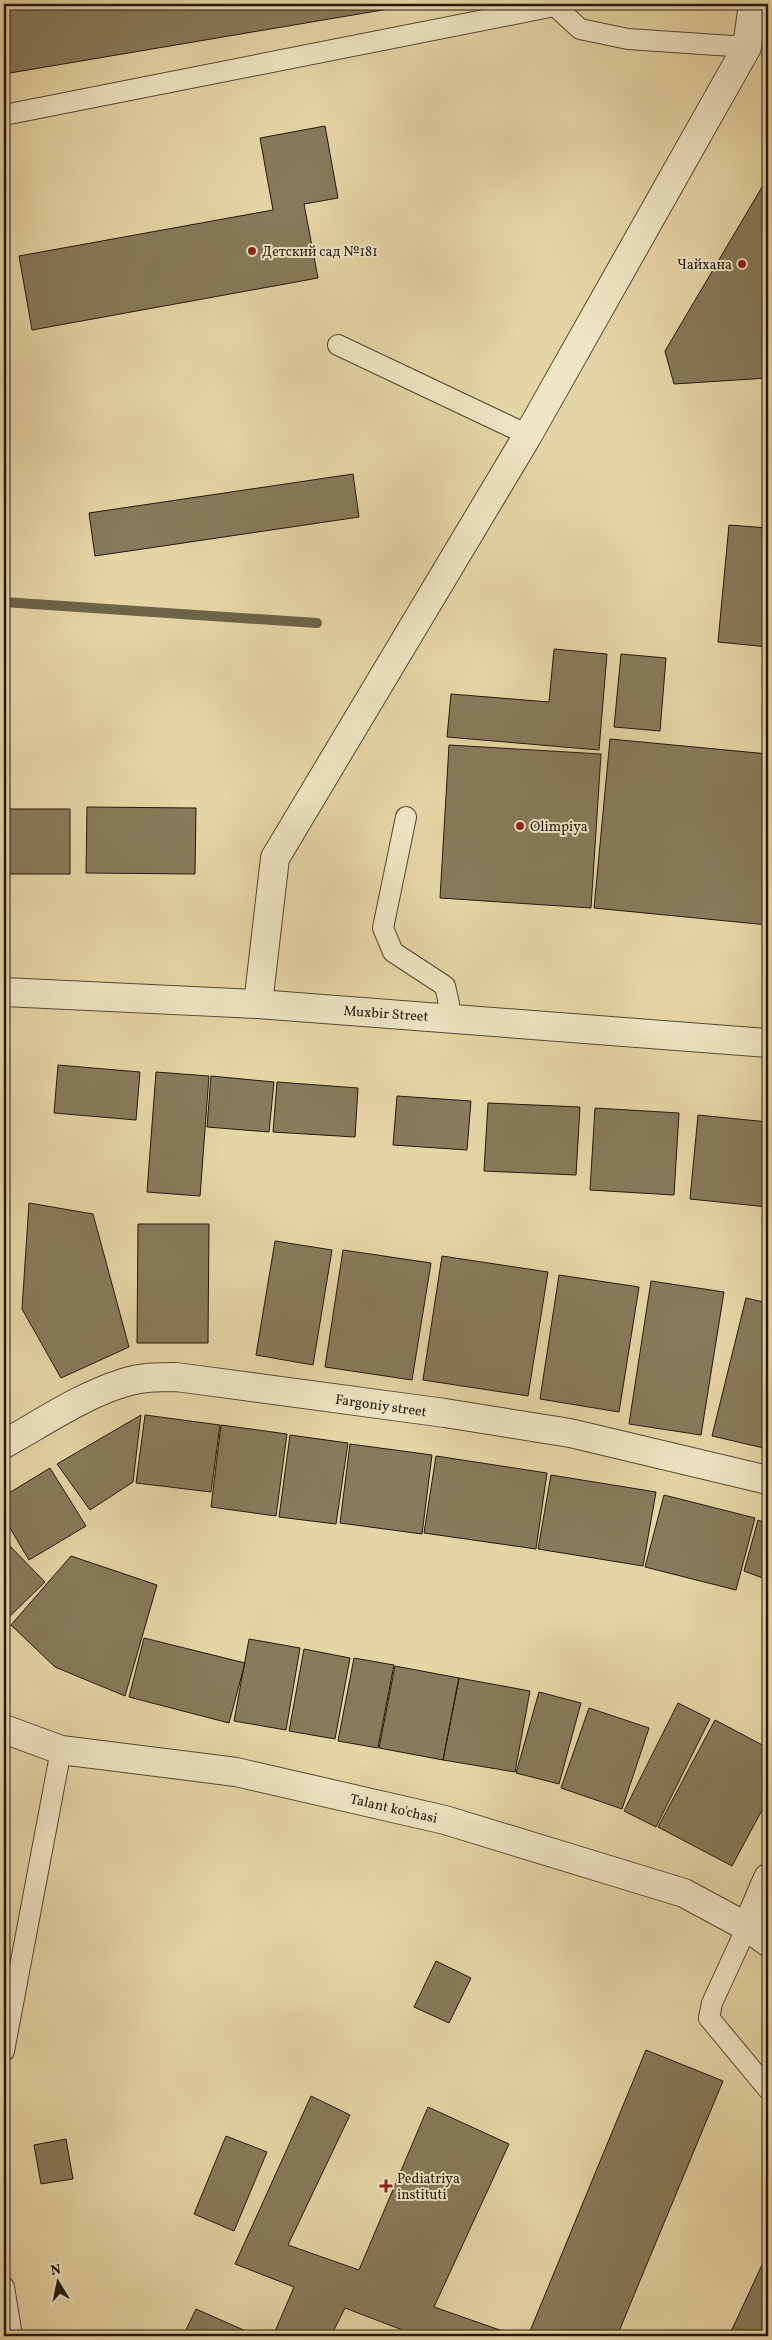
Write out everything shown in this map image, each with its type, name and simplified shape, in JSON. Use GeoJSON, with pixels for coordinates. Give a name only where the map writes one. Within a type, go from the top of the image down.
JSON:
{"type":"FeatureCollection","features":[{"type":"Feature","properties":{"kind":"street"},"geometry":{"type":"LineString","coordinates":[[258,1004],[275,858],[528,435],[747,47],[752,4]]}},
{"type":"Feature","properties":{"kind":"street","name":"Muxbir Street"},"geometry":{"type":"LineString","coordinates":[[4,992],[258,1004],[768,1043]]}},
{"type":"Feature","properties":{"kind":"street","name":"Fargoniy street"},"geometry":{"type":"LineString","coordinates":[[4,1444],[82,1401],[123,1383],[155,1377],[176,1377],[445,1413],[570,1433],[768,1480]]}},
{"type":"Feature","properties":{"kind":"street","name":"Talant ko'chasi"},"geometry":{"type":"LineString","coordinates":[[4,1730],[61,1750],[236,1772],[445,1820],[684,1893],[757,1935]]}},
{"type":"Feature","properties":{"kind":"street"},"geometry":{"type":"LineString","coordinates":[[757,1935],[768,1878]]}},
{"type":"Feature","properties":{"kind":"lane"},"geometry":{"type":"LineString","coordinates":[[4,115],[555,5],[580,29],[628,40],[747,47]]}},
{"type":"Feature","properties":{"kind":"lane"},"geometry":{"type":"LineString","coordinates":[[338,345],[528,435]]}},
{"type":"Feature","properties":{"kind":"lane"},"geometry":{"type":"LineString","coordinates":[[406,817],[383,928],[393,952],[445,986],[449,1004],[448,1018]]}},
{"type":"Feature","properties":{"kind":"lane"},"geometry":{"type":"LineString","coordinates":[[4,2051],[61,1750]]}},
{"type":"Feature","properties":{"kind":"lane"},"geometry":{"type":"LineString","coordinates":[[757,1935],[712,2003],[708,2018],[768,2089]]}},
{"type":"Feature","properties":{"kind":"lane"},"geometry":{"type":"LineString","coordinates":[[4,2287],[12,2336]]}},
{"type":"Feature","properties":{"kind":"building"},"geometry":{"type":"Polygon","coordinates":[[[4,4],[418,4],[4,74],[4,4]]]}},
{"type":"Feature","properties":{"kind":"building"},"geometry":{"type":"Polygon","coordinates":[[[325,126],[338,198],[304,204],[318,278],[32,330],[19,256],[273,210],[260,138],[325,126]]]}},
{"type":"Feature","properties":{"kind":"building","name":"Чайхана"},"geometry":{"type":"Polygon","coordinates":[[[768,177],[768,378],[674,384],[665,351],[768,177]]]}},
{"type":"Feature","properties":{"kind":"building"},"geometry":{"type":"Polygon","coordinates":[[[353,474],[359,517],[95,556],[89,513],[353,474]]]}},
{"type":"Feature","properties":{"kind":"building"},"geometry":{"type":"Polygon","coordinates":[[[729,525],[768,528],[768,647],[718,642],[729,525]]]}},
{"type":"Feature","properties":{"kind":"building"},"geometry":{"type":"Polygon","coordinates":[[[554,649],[607,654],[599,750],[447,737],[451,694],[549,702],[554,649]]]}},
{"type":"Feature","properties":{"kind":"building"},"geometry":{"type":"Polygon","coordinates":[[[621,654],[666,658],[660,731],[614,727],[621,654]]]}},
{"type":"Feature","properties":{"kind":"building"},"geometry":{"type":"Polygon","coordinates":[[[610,739],[768,754],[768,925],[594,908],[610,739]]]}},
{"type":"Feature","properties":{"kind":"building","name":"Olimpiya"},"geometry":{"type":"Polygon","coordinates":[[[449,745],[601,754],[591,908],[440,898],[449,745]]]}},
{"type":"Feature","properties":{"kind":"building"},"geometry":{"type":"Polygon","coordinates":[[[87,807],[196,808],[195,874],[86,873],[87,807]]]}},
{"type":"Feature","properties":{"kind":"building"},"geometry":{"type":"Polygon","coordinates":[[[4,809],[70,809],[70,874],[4,874],[4,809]]]}},
{"type":"Feature","properties":{"kind":"building"},"geometry":{"type":"Polygon","coordinates":[[[58,1065],[140,1072],[136,1120],[54,1113],[58,1065]]]}},
{"type":"Feature","properties":{"kind":"building"},"geometry":{"type":"Polygon","coordinates":[[[156,1072],[209,1076],[200,1196],[147,1192],[156,1072]]]}},
{"type":"Feature","properties":{"kind":"building"},"geometry":{"type":"Polygon","coordinates":[[[211,1076],[274,1082],[269,1132],[207,1127],[211,1076]]]}},
{"type":"Feature","properties":{"kind":"building"},"geometry":{"type":"Polygon","coordinates":[[[277,1082],[358,1088],[355,1137],[273,1132],[277,1082]]]}},
{"type":"Feature","properties":{"kind":"building"},"geometry":{"type":"Polygon","coordinates":[[[397,1096],[471,1101],[467,1150],[393,1145],[397,1096]]]}},
{"type":"Feature","properties":{"kind":"building"},"geometry":{"type":"Polygon","coordinates":[[[488,1103],[580,1107],[576,1175],[484,1171],[488,1103]]]}},
{"type":"Feature","properties":{"kind":"building"},"geometry":{"type":"Polygon","coordinates":[[[595,1108],[679,1113],[674,1195],[590,1190],[595,1108]]]}},
{"type":"Feature","properties":{"kind":"building"},"geometry":{"type":"Polygon","coordinates":[[[698,1115],[768,1122],[768,1207],[690,1199],[698,1115]]]}},
{"type":"Feature","properties":{"kind":"building"},"geometry":{"type":"Polygon","coordinates":[[[29,1203],[93,1214],[129,1347],[61,1378],[22,1309],[29,1203]]]}},
{"type":"Feature","properties":{"kind":"building"},"geometry":{"type":"Polygon","coordinates":[[[138,1224],[209,1224],[208,1343],[137,1343],[138,1224]]]}},
{"type":"Feature","properties":{"kind":"building"},"geometry":{"type":"Polygon","coordinates":[[[275,1241],[332,1250],[313,1365],[256,1355],[275,1241]]]}},
{"type":"Feature","properties":{"kind":"building"},"geometry":{"type":"Polygon","coordinates":[[[343,1250],[431,1263],[412,1380],[325,1367],[343,1250]]]}},
{"type":"Feature","properties":{"kind":"building"},"geometry":{"type":"Polygon","coordinates":[[[442,1256],[548,1272],[528,1396],[423,1380],[442,1256]]]}},
{"type":"Feature","properties":{"kind":"building"},"geometry":{"type":"Polygon","coordinates":[[[559,1275],[639,1287],[619,1412],[540,1399],[559,1275]]]}},
{"type":"Feature","properties":{"kind":"building"},"geometry":{"type":"Polygon","coordinates":[[[651,1281],[724,1292],[701,1435],[629,1424],[651,1281]]]}},
{"type":"Feature","properties":{"kind":"building"},"geometry":{"type":"Polygon","coordinates":[[[746,1298],[768,1303],[768,1449],[712,1436],[746,1298]]]}},
{"type":"Feature","properties":{"kind":"building"},"geometry":{"type":"Polygon","coordinates":[[[141,1415],[133,1482],[90,1510],[57,1464],[141,1415]]]}},
{"type":"Feature","properties":{"kind":"building"},"geometry":{"type":"Polygon","coordinates":[[[145,1415],[220,1425],[211,1492],[136,1483],[145,1415]]]}},
{"type":"Feature","properties":{"kind":"building"},"geometry":{"type":"Polygon","coordinates":[[[221,1425],[287,1434],[276,1516],[211,1507],[221,1425]]]}},
{"type":"Feature","properties":{"kind":"building"},"geometry":{"type":"Polygon","coordinates":[[[290,1435],[348,1443],[336,1524],[279,1517],[290,1435]]]}},
{"type":"Feature","properties":{"kind":"building"},"geometry":{"type":"Polygon","coordinates":[[[350,1444],[432,1455],[422,1534],[340,1523],[350,1444]]]}},
{"type":"Feature","properties":{"kind":"building"},"geometry":{"type":"Polygon","coordinates":[[[436,1456],[547,1473],[536,1549],[424,1533],[436,1456]]]}},
{"type":"Feature","properties":{"kind":"building"},"geometry":{"type":"Polygon","coordinates":[[[50,1468],[86,1526],[29,1560],[4,1518],[4,1496],[50,1468]]]}},
{"type":"Feature","properties":{"kind":"building"},"geometry":{"type":"Polygon","coordinates":[[[551,1475],[656,1492],[643,1566],[538,1549],[551,1475]]]}},
{"type":"Feature","properties":{"kind":"building"},"geometry":{"type":"Polygon","coordinates":[[[664,1495],[755,1518],[736,1590],[645,1567],[664,1495]]]}},
{"type":"Feature","properties":{"kind":"building"},"geometry":{"type":"Polygon","coordinates":[[[758,1520],[768,1524],[768,1580],[744,1571],[758,1520]]]}},
{"type":"Feature","properties":{"kind":"building"},"geometry":{"type":"Polygon","coordinates":[[[4,1540],[45,1582],[5,1621],[4,1619],[4,1540]]]}},
{"type":"Feature","properties":{"kind":"building"},"geometry":{"type":"Polygon","coordinates":[[[71,1556],[157,1585],[125,1696],[55,1667],[11,1625],[71,1556]]]}},
{"type":"Feature","properties":{"kind":"building"},"geometry":{"type":"Polygon","coordinates":[[[144,1638],[245,1663],[229,1723],[129,1697],[144,1638]]]}},
{"type":"Feature","properties":{"kind":"building"},"geometry":{"type":"Polygon","coordinates":[[[249,1639],[300,1648],[286,1730],[234,1721],[249,1639]]]}},
{"type":"Feature","properties":{"kind":"building"},"geometry":{"type":"Polygon","coordinates":[[[304,1649],[350,1658],[335,1739],[289,1731],[304,1649]]]}},
{"type":"Feature","properties":{"kind":"building"},"geometry":{"type":"Polygon","coordinates":[[[354,1658],[394,1665],[378,1748],[338,1741],[354,1658]]]}},
{"type":"Feature","properties":{"kind":"building"},"geometry":{"type":"Polygon","coordinates":[[[395,1666],[459,1678],[443,1760],[379,1748],[395,1666]]]}},
{"type":"Feature","properties":{"kind":"building"},"geometry":{"type":"Polygon","coordinates":[[[459,1678],[530,1691],[515,1772],[443,1760],[459,1678]]]}},
{"type":"Feature","properties":{"kind":"building"},"geometry":{"type":"Polygon","coordinates":[[[539,1692],[581,1703],[559,1784],[516,1773],[539,1692]]]}},
{"type":"Feature","properties":{"kind":"building"},"geometry":{"type":"Polygon","coordinates":[[[678,1703],[710,1719],[656,1827],[624,1811],[678,1703]]]}},
{"type":"Feature","properties":{"kind":"building"},"geometry":{"type":"Polygon","coordinates":[[[589,1708],[649,1728],[622,1809],[561,1788],[589,1708]]]}},
{"type":"Feature","properties":{"kind":"building"},"geometry":{"type":"Polygon","coordinates":[[[715,1720],[768,1748],[768,1799],[732,1866],[658,1827],[715,1720]]]}},
{"type":"Feature","properties":{"kind":"building"},"geometry":{"type":"Polygon","coordinates":[[[436,1961],[471,1978],[449,2023],[414,2007],[436,1961]]]}},
{"type":"Feature","properties":{"kind":"building"},"geometry":{"type":"Polygon","coordinates":[[[646,2050],[723,2081],[617,2336],[528,2336],[646,2050]]]}},
{"type":"Feature","properties":{"kind":"building"},"geometry":{"type":"Polygon","coordinates":[[[311,2096],[350,2115],[288,2245],[359,2270],[428,2107],[509,2144],[434,2307],[517,2336],[418,2336],[345,2308],[331,2336],[273,2336],[294,2287],[235,2264],[311,2096]]]}},
{"type":"Feature","properties":{"kind":"building"},"geometry":{"type":"Polygon","coordinates":[[[226,2136],[267,2152],[234,2231],[194,2214],[226,2136]]]}},
{"type":"Feature","properties":{"kind":"building"},"geometry":{"type":"Polygon","coordinates":[[[66,2139],[73,2179],[41,2184],[34,2145],[66,2139]]]}},
{"type":"Feature","properties":{"kind":"building"},"geometry":{"type":"Polygon","coordinates":[[[768,2252],[768,2336],[729,2336],[768,2252]]]}},
{"type":"Feature","properties":{"kind":"building"},"geometry":{"type":"Polygon","coordinates":[[[196,2309],[257,2336],[183,2336],[196,2309]]]}},
{"type":"Feature","properties":{"kind":"waterway"},"geometry":{"type":"LineString","coordinates":[[4,602],[317,623]]}},
{"type":"Feature","properties":{"kind":"place","name":"Детский сад №181"},"geometry":{"type":"Point","coordinates":[252,251]}},
{"type":"Feature","properties":{"kind":"place","name":"Чайхана"},"geometry":{"type":"Point","coordinates":[742,264]}},
{"type":"Feature","properties":{"kind":"place","name":"Olimpiya"},"geometry":{"type":"Point","coordinates":[520,826]}},
{"type":"Feature","properties":{"kind":"place","name":"Pediatriya instituti"},"geometry":{"type":"Point","coordinates":[386,2186]}}]}
